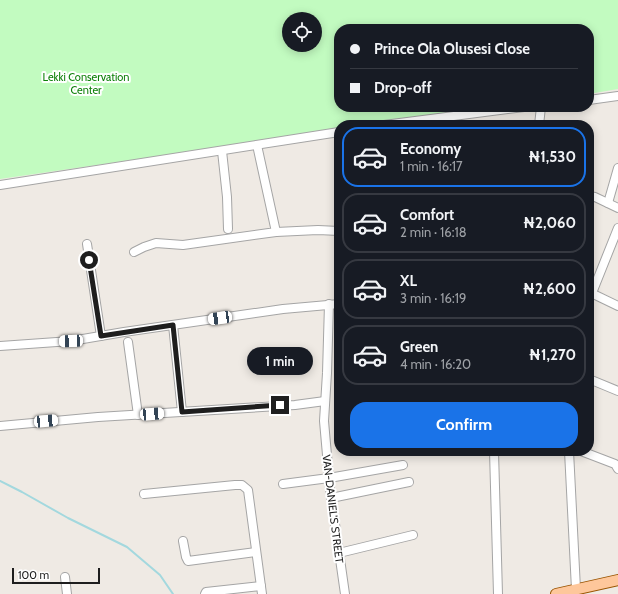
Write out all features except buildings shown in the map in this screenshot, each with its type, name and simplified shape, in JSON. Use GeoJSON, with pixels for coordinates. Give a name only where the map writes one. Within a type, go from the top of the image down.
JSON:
{"type":"FeatureCollection","features":[{"type":"Feature","properties":{"kind":"main road"},"geometry":{"type":"LineString","coordinates":[[556,594],[618,580]]}},
{"type":"Feature","properties":{"kind":"street"},"geometry":{"type":"LineString","coordinates":[[594,99],[618,96]]}},
{"type":"Feature","properties":{"kind":"street"},"geometry":{"type":"LineString","coordinates":[[423,120],[485,112]]}},
{"type":"Feature","properties":{"kind":"street"},"geometry":{"type":"LineString","coordinates":[[0,185],[334,133]]}},
{"type":"Feature","properties":{"kind":"street"},"geometry":{"type":"LineString","coordinates":[[257,145],[276,232]]}},
{"type":"Feature","properties":{"kind":"street"},"geometry":{"type":"LineString","coordinates":[[222,151],[228,229]]}},
{"type":"Feature","properties":{"kind":"street"},"geometry":{"type":"LineString","coordinates":[[608,203],[618,168]]}},
{"type":"Feature","properties":{"kind":"street"},"geometry":{"type":"LineString","coordinates":[[594,197],[618,208]]}},
{"type":"Feature","properties":{"kind":"street"},"geometry":{"type":"LineString","coordinates":[[594,283],[618,228]]}},
{"type":"Feature","properties":{"kind":"street"},"geometry":{"type":"LineString","coordinates":[[134,252],[144,246],[156,243],[183,245],[276,232],[334,231]]}},
{"type":"Feature","properties":{"kind":"street"},"geometry":{"type":"LineString","coordinates":[[87,244],[101,336]]}},
{"type":"Feature","properties":{"kind":"street"},"geometry":{"type":"LineString","coordinates":[[594,294],[618,306]]}},
{"type":"Feature","properties":{"kind":"street","name":"VAN-DANIEL’S STREET"},"geometry":{"type":"LineString","coordinates":[[329,304],[324,421],[331,498],[345,594]]}},
{"type":"Feature","properties":{"kind":"street"},"geometry":{"type":"LineString","coordinates":[[0,346],[71,341],[283,309],[334,304]]}},
{"type":"Feature","properties":{"kind":"street"},"geometry":{"type":"LineString","coordinates":[[173,325],[182,412]]}},
{"type":"Feature","properties":{"kind":"street"},"geometry":{"type":"LineString","coordinates":[[128,342],[138,415]]}},
{"type":"Feature","properties":{"kind":"street"},"geometry":{"type":"LineString","coordinates":[[594,381],[618,391]]}},
{"type":"Feature","properties":{"kind":"street"},"geometry":{"type":"LineString","coordinates":[[0,426],[61,420],[325,401]]}},
{"type":"Feature","properties":{"kind":"street"},"geometry":{"type":"LineString","coordinates":[[494,456],[498,594]]}},
{"type":"Feature","properties":{"kind":"street"},"geometry":{"type":"LineString","coordinates":[[569,456],[576,589]]}},
{"type":"Feature","properties":{"kind":"street"},"geometry":{"type":"LineString","coordinates":[[594,456],[615,464],[618,469]]}},
{"type":"Feature","properties":{"kind":"street"},"geometry":{"type":"LineString","coordinates":[[283,484],[329,478],[403,465]]}},
{"type":"Feature","properties":{"kind":"street"},"geometry":{"type":"LineString","coordinates":[[331,498],[409,482]]}},
{"type":"Feature","properties":{"kind":"street"},"geometry":{"type":"LineString","coordinates":[[144,494],[242,485],[248,490],[261,590],[206,592],[205,594]]}},
{"type":"Feature","properties":{"kind":"street"},"geometry":{"type":"LineString","coordinates":[[339,553],[413,535]]}},
{"type":"Feature","properties":{"kind":"street"},"geometry":{"type":"LineString","coordinates":[[183,541],[188,561],[256,552]]}},
{"type":"Feature","properties":{"kind":"street"},"geometry":{"type":"LineString","coordinates":[[65,577],[67,594]]}},
{"type":"Feature","properties":{"kind":"green space","name":"Lekki Conservation Center"},"geometry":{"type":"Polygon","coordinates":[[[0,0],[618,0],[618,89],[594,93],[594,24],[334,24],[334,112],[465,112],[410,120],[334,120],[334,131],[0,179],[0,0]]]}},
{"type":"Feature","properties":{"kind":"waterway"},"geometry":{"type":"LineString","coordinates":[[0,481],[68,518],[127,547],[160,575],[173,594]]}},
{"type":"Feature","properties":{"kind":"route"},"geometry":{"type":"LineString","coordinates":[[89,260],[101,336],[173,325],[182,412],[280,405]]}}]}
